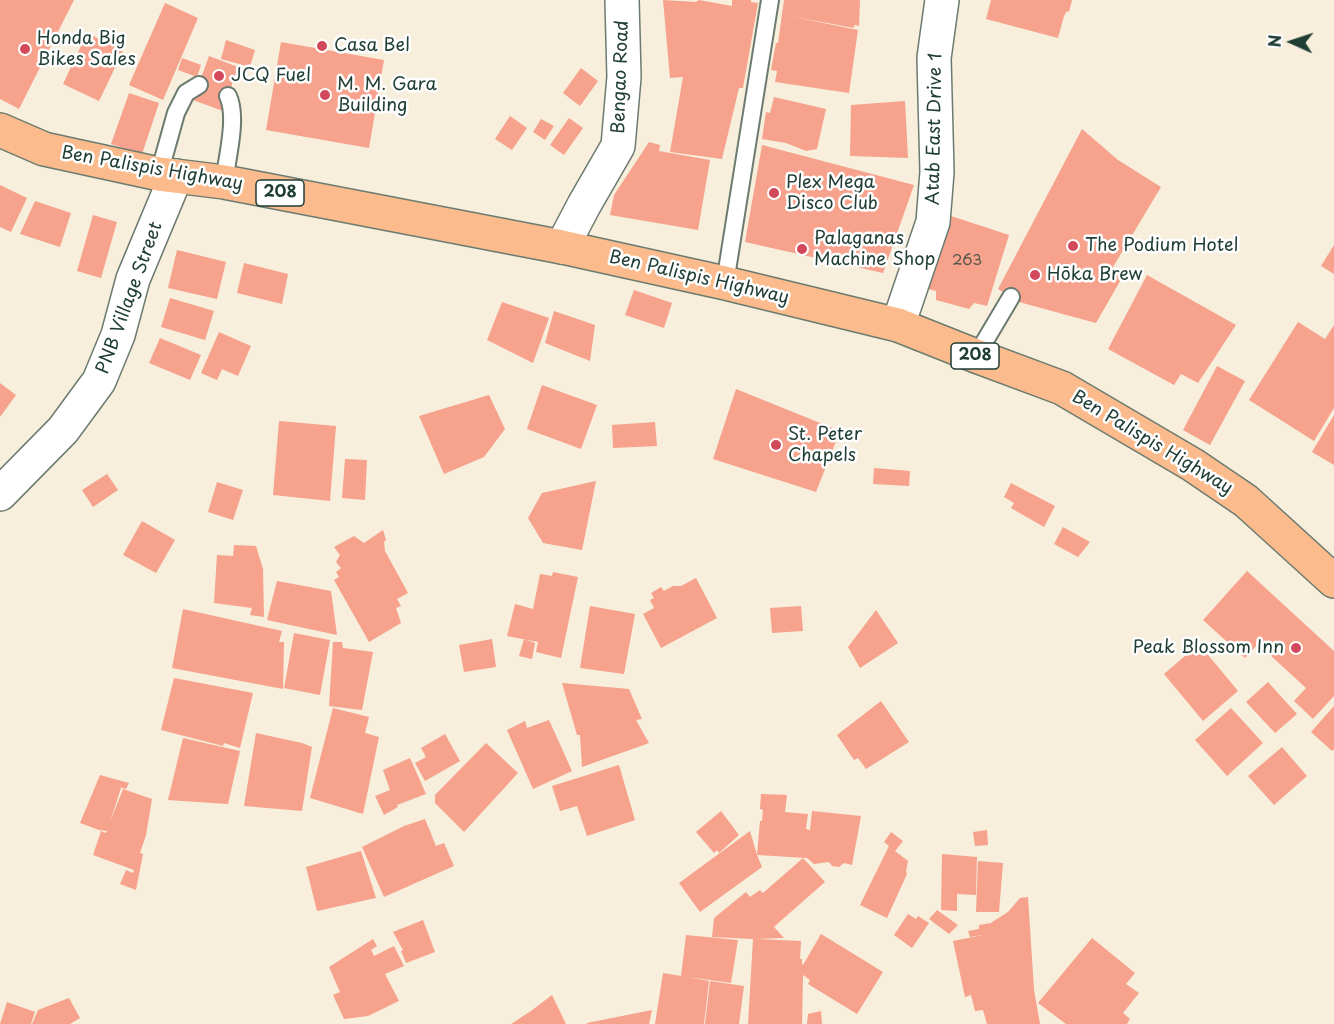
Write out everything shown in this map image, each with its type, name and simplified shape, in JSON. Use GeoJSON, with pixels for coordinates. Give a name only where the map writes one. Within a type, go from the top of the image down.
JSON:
{"type":"FeatureCollection","features":[{"type":"Feature","properties":{"kind":"main road","name":"Ben Palispis Highway"},"geometry":{"type":"LineString","coordinates":[[0,130],[44,148],[167,175],[224,182],[562,247],[898,325],[1062,388],[1193,465],[1246,501],[1334,581]]}},
{"type":"Feature","properties":{"kind":"street","name":"Bengao Road"},"geometry":{"type":"LineString","coordinates":[[562,247],[618,146],[624,77],[622,0]]}},
{"type":"Feature","properties":{"kind":"street","name":"Atab East Drive 1"},"geometry":{"type":"LineString","coordinates":[[898,325],[933,222],[937,172],[934,58],[942,0]]}},
{"type":"Feature","properties":{"kind":"street","name":"PNB Village Street"},"geometry":{"type":"LineString","coordinates":[[0,494],[63,430],[99,381],[118,335],[133,279],[167,175]]}},
{"type":"Feature","properties":{"kind":"lane"},"geometry":{"type":"LineString","coordinates":[[725,283],[770,0]]}},
{"type":"Feature","properties":{"kind":"lane"},"geometry":{"type":"LineString","coordinates":[[167,175],[176,113],[186,93],[199,85]]}},
{"type":"Feature","properties":{"kind":"lane"},"geometry":{"type":"LineString","coordinates":[[224,182],[232,104],[228,96]]}},
{"type":"Feature","properties":{"kind":"lane"},"geometry":{"type":"LineString","coordinates":[[976,356],[1011,297]]}},
{"type":"Feature","properties":{"kind":"building","name":"Honda Big Bikes Sales"},"geometry":{"type":"Polygon","coordinates":[[[0,0],[74,0],[19,109],[0,99],[0,0]]]}},
{"type":"Feature","properties":{"kind":"building"},"geometry":{"type":"Polygon","coordinates":[[[663,0],[696,2],[699,0],[732,6],[732,0],[751,0],[751,2],[758,3],[743,88],[739,88],[722,159],[670,152],[683,77],[670,78],[663,0]]]}},
{"type":"Feature","properties":{"kind":"building"},"geometry":{"type":"Polygon","coordinates":[[[784,0],[860,0],[859,26],[854,25],[854,28],[789,16],[858,30],[849,93],[775,82],[777,71],[771,70],[776,43],[778,43],[784,0]]]}},
{"type":"Feature","properties":{"kind":"building"},"geometry":{"type":"Polygon","coordinates":[[[991,0],[1072,0],[1069,12],[1067,11],[1064,16],[1058,38],[986,19],[991,0]]]}},
{"type":"Feature","properties":{"kind":"building"},"geometry":{"type":"Polygon","coordinates":[[[165,3],[198,18],[163,100],[129,85],[165,3]]]}},
{"type":"Feature","properties":{"kind":"building"},"geometry":{"type":"Polygon","coordinates":[[[87,33],[123,51],[99,101],[63,84],[87,33]]]}},
{"type":"Feature","properties":{"kind":"building"},"geometry":{"type":"Polygon","coordinates":[[[226,40],[255,50],[250,67],[221,59],[226,40]]]}},
{"type":"Feature","properties":{"kind":"building","name":"M. M. Gara Building"},"geometry":{"type":"Polygon","coordinates":[[[281,42],[384,60],[369,148],[266,130],[281,42]]]}},
{"type":"Feature","properties":{"kind":"building","name":"JCQ Fuel"},"geometry":{"type":"Polygon","coordinates":[[[209,56],[238,67],[223,111],[193,100],[209,56]]]}},
{"type":"Feature","properties":{"kind":"building"},"geometry":{"type":"Polygon","coordinates":[[[182,58],[201,65],[197,77],[178,70],[182,58]]]}},
{"type":"Feature","properties":{"kind":"building"},"geometry":{"type":"Polygon","coordinates":[[[581,68],[598,81],[580,106],[563,93],[581,68]]]}},
{"type":"Feature","properties":{"kind":"building"},"geometry":{"type":"Polygon","coordinates":[[[129,93],[159,103],[142,154],[111,144],[129,93]]]}},
{"type":"Feature","properties":{"kind":"building"},"geometry":{"type":"Polygon","coordinates":[[[774,97],[826,109],[817,149],[806,151],[786,143],[762,139],[766,112],[770,113],[774,97]]]}},
{"type":"Feature","properties":{"kind":"building"},"geometry":{"type":"Polygon","coordinates":[[[905,101],[908,158],[850,156],[851,105],[905,101]]]}},
{"type":"Feature","properties":{"kind":"building"},"geometry":{"type":"Polygon","coordinates":[[[510,116],[527,128],[512,150],[495,139],[510,116]]]}},
{"type":"Feature","properties":{"kind":"building"},"geometry":{"type":"Polygon","coordinates":[[[569,118],[583,128],[564,155],[550,145],[569,118]]]}},
{"type":"Feature","properties":{"kind":"building"},"geometry":{"type":"Polygon","coordinates":[[[541,119],[554,126],[545,140],[533,132],[541,119]]]}},
{"type":"Feature","properties":{"kind":"building","name":"The Podium Hotel"},"geometry":{"type":"Polygon","coordinates":[[[1082,129],[1118,160],[1161,187],[1113,267],[1123,276],[1096,323],[1019,302],[998,289],[1082,129]]]}},
{"type":"Feature","properties":{"kind":"building"},"geometry":{"type":"Polygon","coordinates":[[[649,142],[660,145],[659,151],[710,160],[698,230],[610,215],[614,195],[649,142]]]}},
{"type":"Feature","properties":{"kind":"building"},"geometry":{"type":"Polygon","coordinates":[[[762,145],[914,185],[883,273],[745,242],[762,145]]]}},
{"type":"Feature","properties":{"kind":"building"},"geometry":{"type":"Polygon","coordinates":[[[0,185],[27,198],[11,232],[0,227],[0,185]]]}},
{"type":"Feature","properties":{"kind":"building"},"geometry":{"type":"Polygon","coordinates":[[[35,201],[71,213],[60,247],[20,234],[35,201]]]}},
{"type":"Feature","properties":{"kind":"building"},"geometry":{"type":"Polygon","coordinates":[[[93,215],[117,222],[101,278],[77,271],[93,215]]]}},
{"type":"Feature","properties":{"kind":"building"},"geometry":{"type":"Polygon","coordinates":[[[948,215],[1009,235],[987,306],[974,303],[969,309],[936,300],[936,291],[925,288],[948,215]]]}},
{"type":"Feature","properties":{"kind":"building"},"geometry":{"type":"Polygon","coordinates":[[[1334,245],[1334,274],[1321,266],[1334,245]]]}},
{"type":"Feature","properties":{"kind":"building"},"geometry":{"type":"Polygon","coordinates":[[[177,250],[226,262],[217,299],[168,288],[177,250]]]}},
{"type":"Feature","properties":{"kind":"building"},"geometry":{"type":"Polygon","coordinates":[[[244,263],[288,274],[282,304],[237,293],[244,263]]]}},
{"type":"Feature","properties":{"kind":"building"},"geometry":{"type":"Polygon","coordinates":[[[1147,275],[1236,325],[1198,383],[1181,374],[1174,385],[1108,349],[1147,275]]]}},
{"type":"Feature","properties":{"kind":"building"},"geometry":{"type":"Polygon","coordinates":[[[634,290],[672,303],[664,328],[625,315],[634,290]]]}},
{"type":"Feature","properties":{"kind":"building"},"geometry":{"type":"Polygon","coordinates":[[[170,298],[214,311],[205,340],[161,327],[170,298]]]}},
{"type":"Feature","properties":{"kind":"building"},"geometry":{"type":"Polygon","coordinates":[[[502,302],[549,318],[533,363],[487,340],[502,302]]]}},
{"type":"Feature","properties":{"kind":"building"},"geometry":{"type":"Polygon","coordinates":[[[554,311],[595,325],[590,361],[545,343],[554,311]]]}},
{"type":"Feature","properties":{"kind":"building"},"geometry":{"type":"Polygon","coordinates":[[[1298,322],[1325,339],[1334,325],[1334,408],[1314,441],[1249,400],[1298,322]]]}},
{"type":"Feature","properties":{"kind":"building"},"geometry":{"type":"Polygon","coordinates":[[[219,332],[251,346],[238,376],[222,369],[217,380],[201,373],[219,332]]]}},
{"type":"Feature","properties":{"kind":"building"},"geometry":{"type":"Polygon","coordinates":[[[160,338],[201,355],[190,380],[149,363],[160,338]]]}},
{"type":"Feature","properties":{"kind":"building"},"geometry":{"type":"Polygon","coordinates":[[[1217,366],[1245,381],[1210,445],[1183,430],[1217,366]]]}},
{"type":"Feature","properties":{"kind":"building"},"geometry":{"type":"Polygon","coordinates":[[[0,383],[16,395],[0,417],[0,383]]]}},
{"type":"Feature","properties":{"kind":"building"},"geometry":{"type":"Polygon","coordinates":[[[542,385],[597,405],[581,449],[527,429],[542,385]]]}},
{"type":"Feature","properties":{"kind":"building","name":"St. Peter Chapels"},"geometry":{"type":"Polygon","coordinates":[[[736,389],[840,431],[816,492],[713,459],[736,389]]]}},
{"type":"Feature","properties":{"kind":"building"},"geometry":{"type":"Polygon","coordinates":[[[489,395],[505,429],[484,457],[444,474],[419,416],[489,395]]]}},
{"type":"Feature","properties":{"kind":"building"},"geometry":{"type":"Polygon","coordinates":[[[1334,415],[1334,465],[1312,452],[1334,415]]]}},
{"type":"Feature","properties":{"kind":"building"},"geometry":{"type":"Polygon","coordinates":[[[279,421],[336,426],[330,501],[273,495],[279,421]]]}},
{"type":"Feature","properties":{"kind":"building"},"geometry":{"type":"Polygon","coordinates":[[[655,422],[657,446],[613,448],[612,425],[655,422]]]}},
{"type":"Feature","properties":{"kind":"building"},"geometry":{"type":"Polygon","coordinates":[[[345,459],[367,460],[365,500],[342,498],[345,459]]]}},
{"type":"Feature","properties":{"kind":"building"},"geometry":{"type":"Polygon","coordinates":[[[874,468],[910,471],[909,486],[873,484],[874,468]]]}},
{"type":"Feature","properties":{"kind":"building"},"geometry":{"type":"Polygon","coordinates":[[[107,474],[118,490],[93,507],[82,490],[107,474]]]}},
{"type":"Feature","properties":{"kind":"building"},"geometry":{"type":"Polygon","coordinates":[[[596,481],[582,550],[543,543],[528,518],[542,493],[596,481]]]}},
{"type":"Feature","properties":{"kind":"building"},"geometry":{"type":"Polygon","coordinates":[[[217,482],[243,490],[233,520],[208,512],[217,482]]]}},
{"type":"Feature","properties":{"kind":"building"},"geometry":{"type":"Polygon","coordinates":[[[1011,483],[1055,506],[1044,527],[1011,508],[1014,503],[1004,497],[1011,483]]]}},
{"type":"Feature","properties":{"kind":"building"},"geometry":{"type":"Polygon","coordinates":[[[142,521],[175,540],[156,573],[123,555],[142,521]]]}},
{"type":"Feature","properties":{"kind":"building"},"geometry":{"type":"Polygon","coordinates":[[[1063,527],[1090,542],[1078,557],[1054,544],[1063,527]]]}},
{"type":"Feature","properties":{"kind":"building"},"geometry":{"type":"Polygon","coordinates":[[[383,530],[386,540],[384,542],[385,551],[408,593],[397,599],[401,606],[396,608],[401,623],[369,642],[334,580],[339,577],[336,572],[341,568],[336,562],[340,555],[334,547],[354,536],[364,543],[383,530]]]}},
{"type":"Feature","properties":{"kind":"building"},"geometry":{"type":"Polygon","coordinates":[[[234,545],[256,546],[263,569],[264,617],[250,615],[252,608],[214,603],[217,555],[233,556],[234,545]]]}},
{"type":"Feature","properties":{"kind":"building","name":"Peak Blossom Inn"},"geometry":{"type":"Polygon","coordinates":[[[1247,571],[1334,651],[1334,696],[1313,719],[1294,701],[1306,688],[1258,644],[1245,658],[1203,620],[1247,571]]]}},
{"type":"Feature","properties":{"kind":"building"},"geometry":{"type":"Polygon","coordinates":[[[553,572],[578,577],[561,658],[536,652],[538,642],[507,636],[515,604],[533,609],[540,574],[552,576],[553,572]]]}},
{"type":"Feature","properties":{"kind":"building"},"geometry":{"type":"Polygon","coordinates":[[[696,578],[717,618],[661,648],[643,614],[654,608],[650,600],[654,598],[651,593],[661,587],[664,591],[673,586],[681,586],[696,578]]]}},
{"type":"Feature","properties":{"kind":"building"},"geometry":{"type":"Polygon","coordinates":[[[277,581],[331,591],[337,635],[267,620],[277,581]]]}},
{"type":"Feature","properties":{"kind":"building"},"geometry":{"type":"Polygon","coordinates":[[[590,606],[635,614],[624,674],[580,668],[590,606]]]}},
{"type":"Feature","properties":{"kind":"building"},"geometry":{"type":"Polygon","coordinates":[[[801,606],[803,631],[772,633],[770,608],[801,606]]]}},
{"type":"Feature","properties":{"kind":"building"},"geometry":{"type":"Polygon","coordinates":[[[183,609],[282,631],[279,642],[284,642],[283,689],[172,668],[183,609]]]}},
{"type":"Feature","properties":{"kind":"building"},"geometry":{"type":"Polygon","coordinates":[[[876,610],[898,643],[860,668],[848,647],[876,610]]]}},
{"type":"Feature","properties":{"kind":"building"},"geometry":{"type":"Polygon","coordinates":[[[294,633],[330,640],[320,695],[284,688],[294,633]]]}},
{"type":"Feature","properties":{"kind":"building"},"geometry":{"type":"Polygon","coordinates":[[[492,639],[496,667],[464,672],[459,645],[492,639]]]}},
{"type":"Feature","properties":{"kind":"building"},"geometry":{"type":"Polygon","coordinates":[[[524,639],[535,643],[532,659],[519,656],[524,639]]]}},
{"type":"Feature","properties":{"kind":"building"},"geometry":{"type":"Polygon","coordinates":[[[333,642],[342,642],[343,648],[373,652],[362,710],[329,706],[333,642]]]}},
{"type":"Feature","properties":{"kind":"building"},"geometry":{"type":"Polygon","coordinates":[[[1199,644],[1238,691],[1203,721],[1164,674],[1199,644]]]}},
{"type":"Feature","properties":{"kind":"building"},"geometry":{"type":"Polygon","coordinates":[[[174,678],[253,693],[240,748],[224,743],[223,746],[161,730],[174,678]]]}},
{"type":"Feature","properties":{"kind":"building"},"geometry":{"type":"Polygon","coordinates":[[[1268,682],[1297,714],[1275,733],[1246,702],[1268,682]]]}},
{"type":"Feature","properties":{"kind":"building"},"geometry":{"type":"Polygon","coordinates":[[[562,683],[629,689],[642,719],[636,720],[649,743],[582,767],[580,735],[577,735],[562,683]]]}},
{"type":"Feature","properties":{"kind":"building"},"geometry":{"type":"Polygon","coordinates":[[[881,701],[909,742],[866,769],[858,758],[854,760],[837,735],[881,701]]]}},
{"type":"Feature","properties":{"kind":"building"},"geometry":{"type":"Polygon","coordinates":[[[1334,706],[1334,749],[1332,751],[1311,732],[1334,706]]]}},
{"type":"Feature","properties":{"kind":"building"},"geometry":{"type":"Polygon","coordinates":[[[333,708],[369,717],[365,733],[379,737],[363,814],[310,798],[333,708]]]}},
{"type":"Feature","properties":{"kind":"building"},"geometry":{"type":"Polygon","coordinates":[[[1231,708],[1263,743],[1227,776],[1195,740],[1231,708]]]}},
{"type":"Feature","properties":{"kind":"building"},"geometry":{"type":"Polygon","coordinates":[[[549,720],[572,771],[533,789],[507,730],[525,721],[527,728],[549,720]]]}},
{"type":"Feature","properties":{"kind":"building"},"geometry":{"type":"Polygon","coordinates":[[[256,733],[312,747],[302,811],[244,806],[256,733]]]}},
{"type":"Feature","properties":{"kind":"building"},"geometry":{"type":"Polygon","coordinates":[[[445,734],[460,761],[425,781],[415,763],[426,757],[421,748],[445,734]]]}},
{"type":"Feature","properties":{"kind":"building"},"geometry":{"type":"Polygon","coordinates":[[[183,738],[240,751],[228,804],[168,800],[183,738]]]}},
{"type":"Feature","properties":{"kind":"building"},"geometry":{"type":"Polygon","coordinates":[[[486,743],[518,773],[464,832],[435,803],[435,795],[486,743]]]}},
{"type":"Feature","properties":{"kind":"building"},"geometry":{"type":"Polygon","coordinates":[[[1282,747],[1307,776],[1274,805],[1248,776],[1282,747]]]}},
{"type":"Feature","properties":{"kind":"building"},"geometry":{"type":"Polygon","coordinates":[[[410,758],[426,794],[397,805],[398,807],[384,815],[375,796],[390,790],[383,770],[410,758]]]}},
{"type":"Feature","properties":{"kind":"building"},"geometry":{"type":"Polygon","coordinates":[[[619,765],[635,820],[587,836],[577,806],[560,811],[552,786],[619,765]]]}},
{"type":"Feature","properties":{"kind":"building"},"geometry":{"type":"Polygon","coordinates":[[[100,775],[129,783],[126,789],[119,787],[121,788],[110,822],[123,789],[152,799],[146,835],[140,853],[143,854],[136,890],[120,884],[126,870],[133,873],[134,870],[93,855],[101,831],[106,833],[107,831],[80,823],[100,775]]]}},
{"type":"Feature","properties":{"kind":"building"},"geometry":{"type":"Polygon","coordinates":[[[761,794],[787,795],[785,812],[808,814],[806,829],[810,830],[812,811],[861,816],[852,865],[844,863],[839,867],[832,866],[829,862],[814,864],[807,858],[757,855],[763,810],[760,809],[761,794]]]}},
{"type":"Feature","properties":{"kind":"building"},"geometry":{"type":"Polygon","coordinates":[[[721,811],[739,835],[719,853],[717,850],[714,853],[696,832],[721,811]]]}},
{"type":"Feature","properties":{"kind":"building"},"geometry":{"type":"Polygon","coordinates":[[[425,819],[436,846],[444,843],[454,866],[384,897],[362,847],[404,826],[425,819]]]}},
{"type":"Feature","properties":{"kind":"building"},"geometry":{"type":"Polygon","coordinates":[[[987,830],[988,845],[975,846],[973,832],[987,830]]]}},
{"type":"Feature","properties":{"kind":"building"},"geometry":{"type":"Polygon","coordinates":[[[750,831],[762,867],[700,912],[679,883],[750,831]]]}},
{"type":"Feature","properties":{"kind":"building"},"geometry":{"type":"Polygon","coordinates":[[[891,832],[903,841],[895,851],[908,861],[907,874],[887,918],[860,905],[889,846],[884,842],[891,832]]]}},
{"type":"Feature","properties":{"kind":"building"},"geometry":{"type":"Polygon","coordinates":[[[361,851],[376,898],[317,911],[306,867],[361,851]]]}},
{"type":"Feature","properties":{"kind":"building"},"geometry":{"type":"Polygon","coordinates":[[[942,854],[977,857],[976,895],[957,894],[957,911],[941,910],[942,854]]]}},
{"type":"Feature","properties":{"kind":"building"},"geometry":{"type":"Polygon","coordinates":[[[803,858],[825,882],[774,927],[784,938],[756,939],[801,941],[800,959],[803,965],[821,934],[883,972],[857,1014],[808,984],[810,980],[803,975],[802,1024],[748,1024],[753,939],[712,937],[714,918],[746,892],[750,897],[760,890],[763,893],[803,858]]]}},
{"type":"Feature","properties":{"kind":"building"},"geometry":{"type":"Polygon","coordinates":[[[978,861],[1003,863],[999,912],[976,912],[978,861]]]}},
{"type":"Feature","properties":{"kind":"building"},"geometry":{"type":"Polygon","coordinates":[[[1028,897],[1034,990],[1040,1024],[987,1024],[983,1010],[975,1011],[971,995],[965,997],[953,941],[983,935],[970,937],[968,931],[979,929],[979,925],[990,923],[1008,912],[1020,898],[1028,897]]]}},
{"type":"Feature","properties":{"kind":"building"},"geometry":{"type":"Polygon","coordinates":[[[937,910],[958,925],[949,934],[929,919],[937,910]]]}},
{"type":"Feature","properties":{"kind":"building"},"geometry":{"type":"Polygon","coordinates":[[[908,914],[916,919],[918,916],[929,923],[912,948],[894,935],[908,914]]]}},
{"type":"Feature","properties":{"kind":"building"},"geometry":{"type":"Polygon","coordinates":[[[423,920],[435,952],[406,963],[401,951],[403,950],[393,932],[423,920]]]}},
{"type":"Feature","properties":{"kind":"building"},"geometry":{"type":"Polygon","coordinates":[[[686,935],[738,940],[731,983],[688,977],[709,981],[704,1024],[655,1024],[663,973],[681,976],[686,935]]]}},
{"type":"Feature","properties":{"kind":"building"},"geometry":{"type":"Polygon","coordinates":[[[1092,938],[1135,973],[1126,984],[1139,993],[1123,1013],[1130,1019],[1127,1024],[1066,1024],[1038,1003],[1092,938]]]}},
{"type":"Feature","properties":{"kind":"building"},"geometry":{"type":"Polygon","coordinates":[[[373,939],[377,946],[371,950],[374,956],[394,946],[404,966],[385,974],[399,1001],[368,1016],[344,1019],[333,995],[340,992],[329,967],[373,939]]]}},
{"type":"Feature","properties":{"kind":"building"},"geometry":{"type":"Polygon","coordinates":[[[710,981],[744,986],[739,1024],[705,1024],[710,981]]]}},
{"type":"Feature","properties":{"kind":"building"},"geometry":{"type":"Polygon","coordinates":[[[552,995],[566,1024],[511,1024],[531,1011],[552,995]]]}},
{"type":"Feature","properties":{"kind":"building"},"geometry":{"type":"Polygon","coordinates":[[[69,998],[80,1018],[70,1024],[32,1024],[38,1010],[69,998]]]}},
{"type":"Feature","properties":{"kind":"building"},"geometry":{"type":"Polygon","coordinates":[[[7,1002],[35,1012],[31,1024],[0,1024],[7,1002]]]}},
{"type":"Feature","properties":{"kind":"building"},"geometry":{"type":"Polygon","coordinates":[[[652,1010],[649,1024],[587,1024],[587,1023],[652,1010]]]}},
{"type":"Feature","properties":{"kind":"building"},"geometry":{"type":"Polygon","coordinates":[[[821,1011],[822,1024],[807,1024],[808,1014],[821,1011]]]}},
{"type":"Feature","properties":{"kind":"place","name":"Casa Bel"},"geometry":{"type":"Point","coordinates":[322,46]}},
{"type":"Feature","properties":{"kind":"place","name":"Honda Big Bikes Sales"},"geometry":{"type":"Point","coordinates":[25,49]}},
{"type":"Feature","properties":{"kind":"place","name":"JCQ Fuel"},"geometry":{"type":"Point","coordinates":[219,76]}},
{"type":"Feature","properties":{"kind":"place","name":"M. M. Gara Building"},"geometry":{"type":"Point","coordinates":[325,95]}},
{"type":"Feature","properties":{"kind":"place","name":"Plex Mega Disco Club"},"geometry":{"type":"Point","coordinates":[774,193]}},
{"type":"Feature","properties":{"kind":"place","name":"The Podium Hotel"},"geometry":{"type":"Point","coordinates":[1073,246]}},
{"type":"Feature","properties":{"kind":"place","name":"Palaganas Machine Shop"},"geometry":{"type":"Point","coordinates":[802,249]}},
{"type":"Feature","properties":{"kind":"place","name":"Hōka Brew"},"geometry":{"type":"Point","coordinates":[1035,275]}},
{"type":"Feature","properties":{"kind":"place","name":"St. Peter Chapels"},"geometry":{"type":"Point","coordinates":[776,445]}},
{"type":"Feature","properties":{"kind":"place","name":"Peak Blossom Inn"},"geometry":{"type":"Point","coordinates":[1296,648]}}]}
